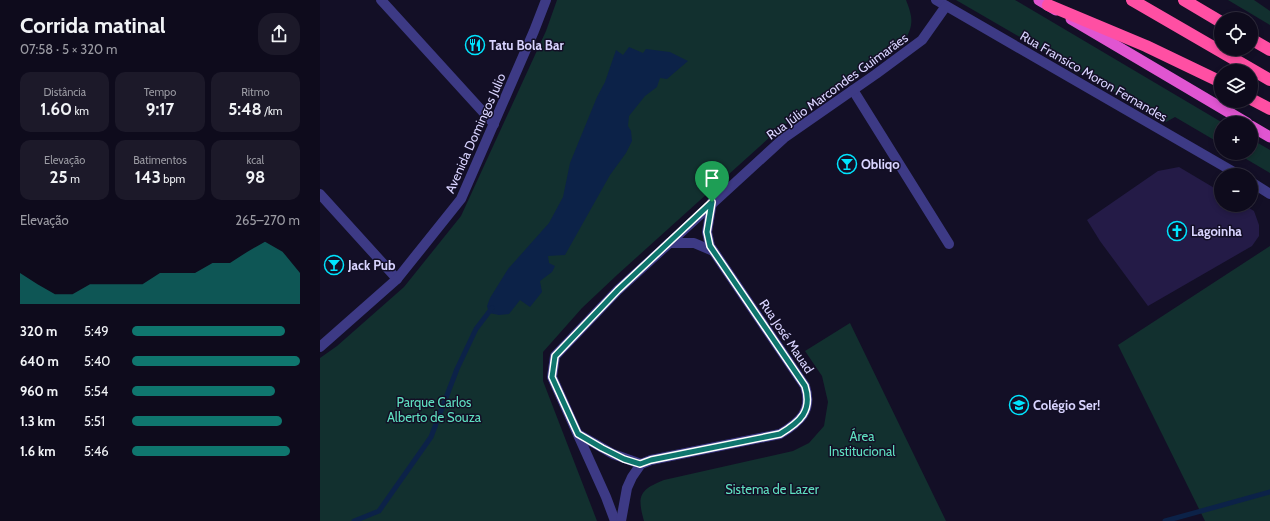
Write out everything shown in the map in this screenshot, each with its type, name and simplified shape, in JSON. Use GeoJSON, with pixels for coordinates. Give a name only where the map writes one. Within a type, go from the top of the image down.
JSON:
{"type":"FeatureCollection","features":[{"type":"Feature","properties":{"kind":"highway"},"geometry":{"type":"LineString","coordinates":[[1132,0],[1270,80]]}},
{"type":"Feature","properties":{"kind":"highway"},"geometry":{"type":"LineString","coordinates":[[1184,0],[1214,18]]}},
{"type":"Feature","properties":{"kind":"highway"},"geometry":{"type":"LineString","coordinates":[[1043,3],[1146,46],[1214,79]]}},
{"type":"Feature","properties":{"kind":"highway"},"geometry":{"type":"LineString","coordinates":[[1043,3],[1235,116]]}},
{"type":"Feature","properties":{"kind":"highway"},"geometry":{"type":"LineString","coordinates":[[1258,43],[1270,50]]}},
{"type":"Feature","properties":{"kind":"highway"},"geometry":{"type":"LineString","coordinates":[[1258,103],[1270,109]]}},
{"type":"Feature","properties":{"kind":"highway"},"geometry":{"type":"LineString","coordinates":[[1258,130],[1270,137]]}},
{"type":"Feature","properties":{"kind":"street"},"geometry":{"type":"LineString","coordinates":[[381,0],[494,124]]}},
{"type":"Feature","properties":{"kind":"street","name":"Avenida Domingos Julio"},"geometry":{"type":"LineString","coordinates":[[320,346],[330,339],[397,279],[461,199],[546,0]]}},
{"type":"Feature","properties":{"kind":"street","name":"Rua Fransico Moron Fernandes"},"geometry":{"type":"LineString","coordinates":[[936,0],[1227,168]]}},
{"type":"Feature","properties":{"kind":"street","name":"Rua Júlio Marcondes Guimarães"},"geometry":{"type":"LineString","coordinates":[[615,521],[606,497],[552,377],[555,356],[618,290],[712,202],[784,138],[922,40],[946,6]]}},
{"type":"Feature","properties":{"kind":"street"},"geometry":{"type":"LineString","coordinates":[[853,90],[949,244]]}},
{"type":"Feature","properties":{"kind":"street"},"geometry":{"type":"LineString","coordinates":[[1258,186],[1270,194]]}},
{"type":"Feature","properties":{"kind":"street"},"geometry":{"type":"LineString","coordinates":[[320,194],[397,279]]}},
{"type":"Feature","properties":{"kind":"street","name":"Rua José Mauad"},"geometry":{"type":"LineString","coordinates":[[640,464],[651,460],[780,434],[796,425],[806,412],[809,397],[805,386],[713,251],[707,237],[712,202]]}},
{"type":"Feature","properties":{"kind":"street"},"geometry":{"type":"LineString","coordinates":[[669,243],[694,243],[713,251]]}},
{"type":"Feature","properties":{"kind":"street"},"geometry":{"type":"LineString","coordinates":[[578,434],[613,454],[640,464],[627,488],[621,521]]}},
{"type":"Feature","properties":{"kind":"green space","name":"Parque Carlos Alberto de Souza"},"geometry":{"type":"Polygon","coordinates":[[[557,0],[906,0],[911,17],[911,26],[904,42],[780,128],[582,308],[543,352],[543,381],[597,521],[320,521],[320,358],[337,346],[404,287],[461,216],[546,31],[557,0]]]}},
{"type":"Feature","properties":{"kind":"green space"},"geometry":{"type":"Polygon","coordinates":[[[956,0],[1015,0],[1214,118],[1214,140],[1175,117],[1166,122],[956,0]]]}},
{"type":"Feature","properties":{"kind":"green space"},"geometry":{"type":"Polygon","coordinates":[[[1228,0],[1254,0],[1270,11],[1270,25],[1258,18],[1258,12],[1248,12],[1228,0]]]}},
{"type":"Feature","properties":{"kind":"green space"},"geometry":{"type":"Polygon","coordinates":[[[1258,143],[1270,150],[1270,173],[1248,160],[1258,160],[1258,143]]]}},
{"type":"Feature","properties":{"kind":"green space"},"geometry":{"type":"Polygon","coordinates":[[[1270,246],[1270,521],[1205,521],[1118,345],[1270,246]]]}},
{"type":"Feature","properties":{"kind":"green space"},"geometry":{"type":"Polygon","coordinates":[[[850,323],[946,521],[644,521],[641,500],[642,495],[649,487],[664,480],[793,451],[809,443],[824,426],[828,402],[822,376],[805,351],[850,323]]]}},
{"type":"Feature","properties":{"kind":"water"},"geometry":{"type":"Polygon","coordinates":[[[629,47],[643,53],[646,49],[670,52],[688,61],[667,79],[660,78],[657,87],[645,96],[629,116],[628,126],[631,131],[632,141],[626,153],[610,175],[565,255],[548,256],[549,263],[555,266],[552,272],[540,281],[542,292],[530,307],[520,300],[509,314],[499,315],[489,313],[487,306],[490,298],[508,269],[549,223],[563,197],[570,163],[597,97],[605,82],[616,50],[623,55],[629,47]]]}},
{"type":"Feature","properties":{"kind":"building","name":"Lagoinha"},"geometry":{"type":"Polygon","coordinates":[[[1179,167],[1214,188],[1214,212],[1254,212],[1259,225],[1259,236],[1252,246],[1148,306],[1100,241],[1087,220],[1158,171],[1179,167]]]}},
{"type":"Feature","properties":{"kind":"waterway"},"geometry":{"type":"LineString","coordinates":[[354,521],[379,511],[431,437],[457,369],[476,329],[492,308]]}},
{"type":"Feature","properties":{"kind":"waterway"},"geometry":{"type":"LineString","coordinates":[[1165,521],[1270,492]]}},
{"type":"Feature","properties":{"kind":"place","name":"Tatu Bola Bar"},"geometry":{"type":"Point","coordinates":[475,45]}},
{"type":"Feature","properties":{"kind":"place","name":"Obliqo"},"geometry":{"type":"Point","coordinates":[847,164]}},
{"type":"Feature","properties":{"kind":"place","name":"Lagoinha"},"geometry":{"type":"Point","coordinates":[1177,231]}},
{"type":"Feature","properties":{"kind":"place","name":"Jack Pub"},"geometry":{"type":"Point","coordinates":[334,265]}},
{"type":"Feature","properties":{"kind":"place","name":"Colégio Ser!"},"geometry":{"type":"Point","coordinates":[1019,405]}},
{"type":"Feature","properties":{"kind":"route"},"geometry":{"type":"LineString","coordinates":[[712,202],[707,232],[710,246],[805,386],[809,397],[806,412],[796,425],[780,434],[651,460],[640,464],[613,454],[578,434],[552,377],[555,356],[618,290],[712,202]]}},
{"type":"Feature","properties":{"kind":"park label","name":"Área Institucional"},"geometry":{"type":"Point","coordinates":[862,444]}},
{"type":"Feature","properties":{"kind":"park label","name":"Sistema de Lazer"},"geometry":{"type":"Point","coordinates":[772,489]}}]}
